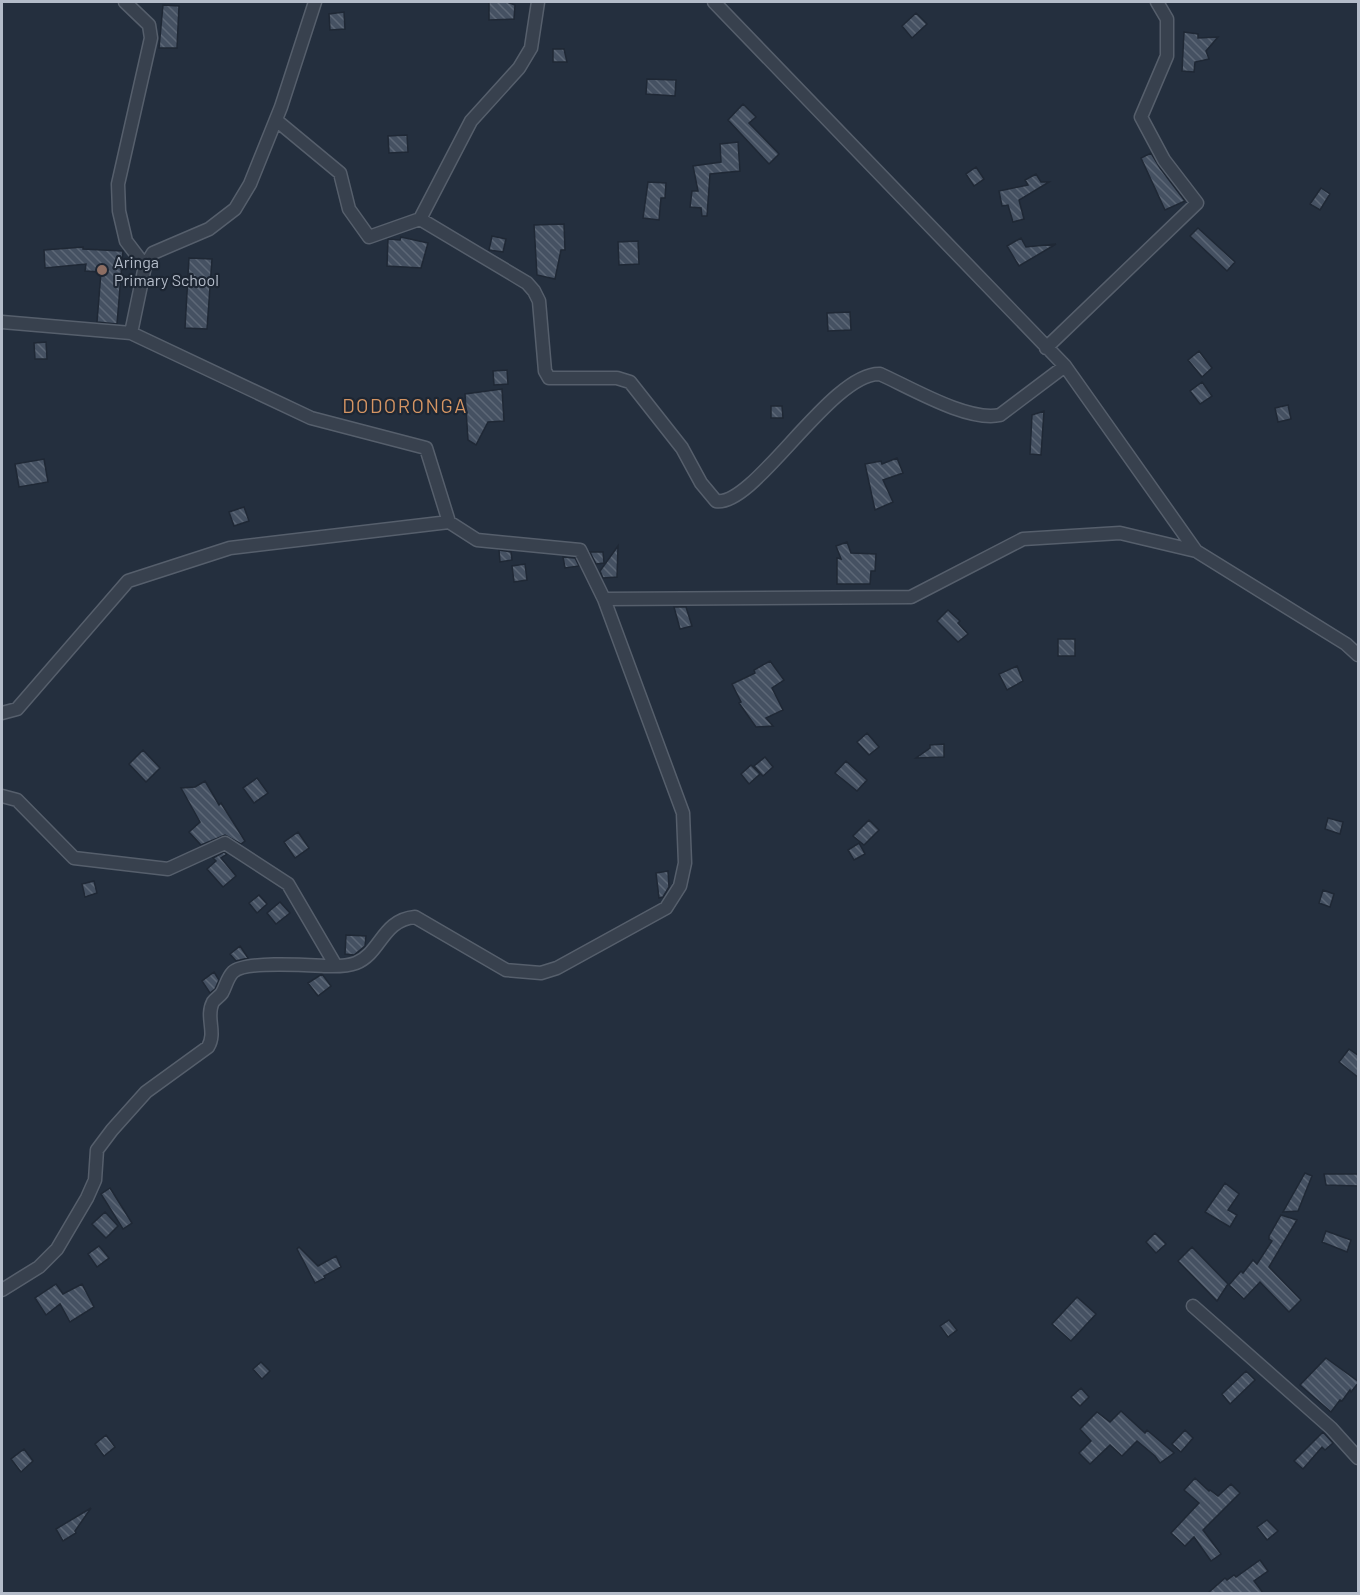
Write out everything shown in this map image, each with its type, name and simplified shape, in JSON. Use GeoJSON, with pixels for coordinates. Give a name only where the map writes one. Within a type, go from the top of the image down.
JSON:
{"type":"FeatureCollection","features":[{"type":"Feature","properties":{"kind":"street"},"geometry":{"type":"LineString","coordinates":[[125,2],[149,25],[151,38],[118,184],[119,211],[126,241],[145,266]]}},
{"type":"Feature","properties":{"kind":"street"},"geometry":{"type":"LineString","coordinates":[[131,333],[145,266],[153,253],[209,229],[235,209],[250,184],[276,120],[315,2]]}},
{"type":"Feature","properties":{"kind":"street"},"geometry":{"type":"LineString","coordinates":[[276,120],[340,173],[349,209],[369,237],[420,219],[471,121],[519,68],[531,48],[538,2]]}},
{"type":"Feature","properties":{"kind":"street"},"geometry":{"type":"LineString","coordinates":[[714,2],[1065,366],[1196,550]]}},
{"type":"Feature","properties":{"kind":"street"},"geometry":{"type":"LineString","coordinates":[[1046,348],[1197,203],[1164,160],[1142,117],[1167,56],[1167,19],[1157,2]]}},
{"type":"Feature","properties":{"kind":"street"},"geometry":{"type":"LineString","coordinates":[[420,219],[527,283],[539,301],[545,371],[549,378],[617,378],[630,382],[682,448],[701,483],[716,501],[724,502],[753,482],[831,401],[869,373],[880,374],[967,414],[988,418],[1000,415],[1065,366]]}},
{"type":"Feature","properties":{"kind":"street"},"geometry":{"type":"LineString","coordinates":[[2,322],[131,333],[311,418],[426,448],[449,522]]}},
{"type":"Feature","properties":{"kind":"street"},"geometry":{"type":"LineString","coordinates":[[2,713],[17,709],[128,581],[230,548],[449,522],[477,540],[580,550],[604,599],[683,813],[685,863],[680,886],[666,908],[557,968],[542,973],[506,970],[415,918],[398,921],[366,957],[354,964],[251,966],[241,967],[233,972],[222,993],[213,1002],[210,1012],[213,1034],[208,1047],[146,1092],[112,1130],[98,1150],[95,1180],[87,1198],[57,1249],[39,1267],[2,1290]]}},
{"type":"Feature","properties":{"kind":"street"},"geometry":{"type":"LineString","coordinates":[[604,599],[911,597],[1023,539],[1120,533],[1196,550],[1346,644],[1359,655]]}},
{"type":"Feature","properties":{"kind":"street"},"geometry":{"type":"LineString","coordinates":[[1346,644],[1359,639]]}},
{"type":"Feature","properties":{"kind":"street"},"geometry":{"type":"LineString","coordinates":[[2,796],[17,800],[74,858],[168,869],[225,843],[288,885],[336,966]]}},
{"type":"Feature","properties":{"kind":"street"},"geometry":{"type":"LineString","coordinates":[[1193,1306],[1331,1428],[1359,1458]]}},
{"type":"Feature","properties":{"kind":"building"},"geometry":{"type":"Polygon","coordinates":[[[489,2],[507,2],[515,5],[514,19],[489,20],[489,2]]]}},
{"type":"Feature","properties":{"kind":"building"},"geometry":{"type":"Polygon","coordinates":[[[163,5],[179,6],[177,48],[159,48],[163,5]]]}},
{"type":"Feature","properties":{"kind":"building"},"geometry":{"type":"Polygon","coordinates":[[[344,12],[345,29],[330,30],[329,14],[344,12]]]}},
{"type":"Feature","properties":{"kind":"building"},"geometry":{"type":"Polygon","coordinates":[[[916,13],[927,24],[912,38],[902,26],[916,13]]]}},
{"type":"Feature","properties":{"kind":"building"},"geometry":{"type":"Polygon","coordinates":[[[1184,32],[1198,34],[1198,38],[1218,37],[1206,51],[1209,59],[1195,62],[1194,72],[1182,71],[1184,32]]]}},
{"type":"Feature","properties":{"kind":"building"},"geometry":{"type":"Polygon","coordinates":[[[553,49],[564,49],[567,62],[553,62],[553,49]]]}},
{"type":"Feature","properties":{"kind":"building"},"geometry":{"type":"Polygon","coordinates":[[[647,79],[676,80],[675,96],[646,94],[647,79]]]}},
{"type":"Feature","properties":{"kind":"building"},"geometry":{"type":"Polygon","coordinates":[[[743,104],[756,117],[749,123],[779,154],[769,164],[728,120],[743,104]]]}},
{"type":"Feature","properties":{"kind":"building"},"geometry":{"type":"Polygon","coordinates":[[[407,135],[408,152],[389,153],[388,136],[407,135]]]}},
{"type":"Feature","properties":{"kind":"building"},"geometry":{"type":"Polygon","coordinates":[[[738,142],[740,171],[710,174],[707,216],[702,216],[701,208],[690,207],[692,191],[698,191],[693,166],[721,162],[720,144],[738,142]]]}},
{"type":"Feature","properties":{"kind":"building"},"geometry":{"type":"Polygon","coordinates":[[[1151,153],[1185,201],[1165,210],[1141,158],[1151,153]]]}},
{"type":"Feature","properties":{"kind":"building"},"geometry":{"type":"Polygon","coordinates":[[[976,167],[984,179],[974,186],[966,174],[976,167]]]}},
{"type":"Feature","properties":{"kind":"building"},"geometry":{"type":"Polygon","coordinates":[[[1036,174],[1041,182],[1049,182],[1019,200],[1024,219],[1013,222],[1008,205],[1002,206],[999,191],[1028,185],[1025,180],[1036,174]]]}},
{"type":"Feature","properties":{"kind":"building"},"geometry":{"type":"Polygon","coordinates":[[[648,182],[666,183],[665,198],[661,198],[659,220],[643,218],[648,182]]]}},
{"type":"Feature","properties":{"kind":"building"},"geometry":{"type":"Polygon","coordinates":[[[1321,188],[1330,194],[1320,210],[1310,204],[1321,188]]]}},
{"type":"Feature","properties":{"kind":"building"},"geometry":{"type":"Polygon","coordinates":[[[564,224],[565,250],[561,250],[555,279],[537,275],[534,225],[564,224]]]}},
{"type":"Feature","properties":{"kind":"building"},"geometry":{"type":"Polygon","coordinates":[[[1198,228],[1235,262],[1227,271],[1190,236],[1198,228]]]}},
{"type":"Feature","properties":{"kind":"building"},"geometry":{"type":"Polygon","coordinates":[[[492,236],[506,239],[503,252],[489,250],[492,236]]]}},
{"type":"Feature","properties":{"kind":"building"},"geometry":{"type":"Polygon","coordinates":[[[401,237],[428,243],[421,268],[387,266],[388,239],[400,240],[401,237]]]}},
{"type":"Feature","properties":{"kind":"building"},"geometry":{"type":"Polygon","coordinates":[[[1021,238],[1026,247],[1056,244],[1019,266],[1007,246],[1021,238]]]}},
{"type":"Feature","properties":{"kind":"building"},"geometry":{"type":"Polygon","coordinates":[[[638,241],[639,264],[619,265],[618,242],[638,241]]]}},
{"type":"Feature","properties":{"kind":"building"},"geometry":{"type":"Polygon","coordinates":[[[83,247],[83,249],[123,251],[117,324],[97,322],[101,272],[85,271],[86,264],[45,268],[44,250],[83,247]]]}},
{"type":"Feature","properties":{"kind":"building"},"geometry":{"type":"Polygon","coordinates":[[[189,258],[212,259],[207,329],[185,328],[189,258]]]}},
{"type":"Feature","properties":{"kind":"building"},"geometry":{"type":"Polygon","coordinates":[[[850,312],[851,330],[828,331],[827,313],[850,312]]]}},
{"type":"Feature","properties":{"kind":"building"},"geometry":{"type":"Polygon","coordinates":[[[46,342],[47,359],[35,359],[34,343],[46,342]]]}},
{"type":"Feature","properties":{"kind":"building"},"geometry":{"type":"Polygon","coordinates":[[[1199,351],[1212,368],[1202,377],[1188,360],[1199,351]]]}},
{"type":"Feature","properties":{"kind":"building"},"geometry":{"type":"Polygon","coordinates":[[[507,370],[508,384],[494,385],[493,371],[507,370]]]}},
{"type":"Feature","properties":{"kind":"building"},"geometry":{"type":"Polygon","coordinates":[[[1202,382],[1212,396],[1200,404],[1190,391],[1202,382]]]}},
{"type":"Feature","properties":{"kind":"building"},"geometry":{"type":"Polygon","coordinates":[[[502,389],[504,421],[488,422],[476,445],[468,440],[465,394],[502,389]]]}},
{"type":"Feature","properties":{"kind":"building"},"geometry":{"type":"Polygon","coordinates":[[[1288,405],[1291,419],[1278,422],[1275,408],[1288,405]]]}},
{"type":"Feature","properties":{"kind":"building"},"geometry":{"type":"Polygon","coordinates":[[[771,406],[782,406],[783,418],[771,418],[771,406]]]}},
{"type":"Feature","properties":{"kind":"building"},"geometry":{"type":"Polygon","coordinates":[[[1044,411],[1041,455],[1030,454],[1032,415],[1044,411]]]}},
{"type":"Feature","properties":{"kind":"building"},"geometry":{"type":"Polygon","coordinates":[[[897,458],[903,473],[883,480],[893,502],[875,510],[865,464],[881,461],[882,464],[897,458]]]}},
{"type":"Feature","properties":{"kind":"building"},"geometry":{"type":"Polygon","coordinates":[[[44,459],[48,482],[19,487],[15,464],[44,459]]]}},
{"type":"Feature","properties":{"kind":"building"},"geometry":{"type":"Polygon","coordinates":[[[244,507],[249,521],[234,526],[229,512],[244,507]]]}},
{"type":"Feature","properties":{"kind":"building"},"geometry":{"type":"Polygon","coordinates":[[[847,542],[851,553],[876,554],[875,571],[871,571],[870,584],[837,584],[837,558],[841,559],[836,546],[847,542]]]}},
{"type":"Feature","properties":{"kind":"building"},"geometry":{"type":"Polygon","coordinates":[[[618,546],[617,577],[603,578],[600,571],[618,546]]]}},
{"type":"Feature","properties":{"kind":"building"},"geometry":{"type":"Polygon","coordinates":[[[499,550],[511,552],[512,560],[500,562],[499,550]]]}},
{"type":"Feature","properties":{"kind":"building"},"geometry":{"type":"Polygon","coordinates":[[[590,552],[603,552],[604,563],[596,564],[590,552]]]}},
{"type":"Feature","properties":{"kind":"building"},"geometry":{"type":"Polygon","coordinates":[[[563,557],[575,558],[579,566],[565,568],[563,557]]]}},
{"type":"Feature","properties":{"kind":"building"},"geometry":{"type":"Polygon","coordinates":[[[525,564],[527,580],[514,582],[512,566],[525,564]]]}},
{"type":"Feature","properties":{"kind":"building"},"geometry":{"type":"Polygon","coordinates":[[[674,607],[686,607],[692,626],[680,629],[674,607]]]}},
{"type":"Feature","properties":{"kind":"building"},"geometry":{"type":"Polygon","coordinates":[[[948,610],[960,621],[958,623],[968,634],[958,642],[937,621],[948,610]]]}},
{"type":"Feature","properties":{"kind":"building"},"geometry":{"type":"Polygon","coordinates":[[[1058,639],[1075,639],[1075,656],[1058,656],[1058,639]]]}},
{"type":"Feature","properties":{"kind":"building"},"geometry":{"type":"Polygon","coordinates":[[[770,661],[784,680],[772,688],[783,710],[766,718],[773,726],[756,727],[739,703],[741,702],[732,684],[755,673],[754,670],[770,661]]]}},
{"type":"Feature","properties":{"kind":"building"},"geometry":{"type":"Polygon","coordinates":[[[1017,666],[1023,681],[1007,690],[999,674],[1017,666]]]}},
{"type":"Feature","properties":{"kind":"building"},"geometry":{"type":"Polygon","coordinates":[[[867,733],[879,747],[869,755],[857,742],[867,733]]]}},
{"type":"Feature","properties":{"kind":"building"},"geometry":{"type":"Polygon","coordinates":[[[944,744],[944,757],[916,758],[930,748],[930,745],[944,744]]]}},
{"type":"Feature","properties":{"kind":"building"},"geometry":{"type":"Polygon","coordinates":[[[143,750],[160,768],[146,782],[129,764],[143,750]]]}},
{"type":"Feature","properties":{"kind":"building"},"geometry":{"type":"Polygon","coordinates":[[[765,757],[773,767],[763,776],[754,766],[765,757]]]}},
{"type":"Feature","properties":{"kind":"building"},"geometry":{"type":"Polygon","coordinates":[[[846,761],[867,780],[857,791],[835,773],[846,761]]]}},
{"type":"Feature","properties":{"kind":"building"},"geometry":{"type":"Polygon","coordinates":[[[751,765],[760,774],[749,784],[741,774],[751,765]]]}},
{"type":"Feature","properties":{"kind":"building"},"geometry":{"type":"Polygon","coordinates":[[[257,778],[268,793],[254,803],[243,788],[257,778]]]}},
{"type":"Feature","properties":{"kind":"building"},"geometry":{"type":"Polygon","coordinates":[[[205,781],[245,841],[241,844],[225,835],[201,845],[189,832],[200,822],[181,788],[195,787],[205,781]]]}},
{"type":"Feature","properties":{"kind":"building"},"geometry":{"type":"Polygon","coordinates":[[[1328,818],[1343,822],[1340,834],[1325,829],[1328,818]]]}},
{"type":"Feature","properties":{"kind":"building"},"geometry":{"type":"Polygon","coordinates":[[[869,820],[879,830],[864,845],[853,836],[869,820]]]}},
{"type":"Feature","properties":{"kind":"building"},"geometry":{"type":"Polygon","coordinates":[[[298,832],[309,848],[295,858],[284,842],[298,832]]]}},
{"type":"Feature","properties":{"kind":"building"},"geometry":{"type":"Polygon","coordinates":[[[859,843],[865,854],[854,860],[848,850],[859,843]]]}},
{"type":"Feature","properties":{"kind":"building"},"geometry":{"type":"Polygon","coordinates":[[[224,852],[227,854],[221,858],[236,876],[223,887],[207,869],[216,861],[213,858],[224,852]]]}},
{"type":"Feature","properties":{"kind":"building"},"geometry":{"type":"Polygon","coordinates":[[[668,871],[669,887],[663,897],[659,898],[656,873],[668,871]]]}},
{"type":"Feature","properties":{"kind":"building"},"geometry":{"type":"Polygon","coordinates":[[[94,881],[97,893],[85,897],[82,884],[94,881]]]}},
{"type":"Feature","properties":{"kind":"building"},"geometry":{"type":"Polygon","coordinates":[[[1323,890],[1334,894],[1330,907],[1319,903],[1323,890]]]}},
{"type":"Feature","properties":{"kind":"building"},"geometry":{"type":"Polygon","coordinates":[[[259,895],[267,904],[257,913],[249,903],[259,895]]]}},
{"type":"Feature","properties":{"kind":"building"},"geometry":{"type":"Polygon","coordinates":[[[280,902],[290,913],[276,924],[267,913],[280,902]]]}},
{"type":"Feature","properties":{"kind":"building"},"geometry":{"type":"Polygon","coordinates":[[[346,935],[366,936],[365,946],[354,955],[345,954],[346,935]]]}},
{"type":"Feature","properties":{"kind":"building"},"geometry":{"type":"Polygon","coordinates":[[[240,946],[248,958],[236,961],[230,954],[240,946]]]}},
{"type":"Feature","properties":{"kind":"building"},"geometry":{"type":"Polygon","coordinates":[[[214,972],[219,980],[215,989],[210,993],[202,981],[214,972]]]}},
{"type":"Feature","properties":{"kind":"building"},"geometry":{"type":"Polygon","coordinates":[[[322,974],[331,986],[318,996],[308,983],[322,974]]]}},
{"type":"Feature","properties":{"kind":"building"},"geometry":{"type":"Polygon","coordinates":[[[1349,1049],[1359,1056],[1359,1078],[1339,1062],[1349,1049]]]}},
{"type":"Feature","properties":{"kind":"building"},"geometry":{"type":"Polygon","coordinates":[[[1305,1173],[1312,1176],[1298,1211],[1283,1212],[1305,1173]]]}},
{"type":"Feature","properties":{"kind":"building"},"geometry":{"type":"Polygon","coordinates":[[[1324,1174],[1359,1174],[1359,1186],[1326,1185],[1324,1174]]]}},
{"type":"Feature","properties":{"kind":"building"},"geometry":{"type":"Polygon","coordinates":[[[1225,1183],[1239,1194],[1228,1210],[1237,1215],[1230,1227],[1205,1212],[1225,1183]]]}},
{"type":"Feature","properties":{"kind":"building"},"geometry":{"type":"Polygon","coordinates":[[[110,1188],[132,1223],[123,1229],[101,1194],[110,1188]]]}},
{"type":"Feature","properties":{"kind":"building"},"geometry":{"type":"Polygon","coordinates":[[[105,1212],[118,1226],[106,1238],[92,1224],[105,1212]]]}},
{"type":"Feature","properties":{"kind":"building"},"geometry":{"type":"Polygon","coordinates":[[[1281,1215],[1297,1220],[1269,1267],[1301,1300],[1289,1312],[1260,1282],[1244,1299],[1229,1285],[1253,1260],[1257,1264],[1272,1241],[1269,1236],[1281,1215]]]}},
{"type":"Feature","properties":{"kind":"building"},"geometry":{"type":"Polygon","coordinates":[[[1326,1231],[1351,1240],[1347,1252],[1322,1242],[1326,1231]]]}},
{"type":"Feature","properties":{"kind":"building"},"geometry":{"type":"Polygon","coordinates":[[[1155,1233],[1166,1244],[1156,1253],[1146,1242],[1155,1233]]]}},
{"type":"Feature","properties":{"kind":"building"},"geometry":{"type":"Polygon","coordinates":[[[99,1246],[109,1258],[97,1267],[88,1254],[99,1246]]]}},
{"type":"Feature","properties":{"kind":"building"},"geometry":{"type":"Polygon","coordinates":[[[299,1247],[318,1266],[336,1256],[341,1267],[315,1283],[297,1249],[299,1247]]]}},
{"type":"Feature","properties":{"kind":"building"},"geometry":{"type":"Polygon","coordinates":[[[1192,1247],[1228,1284],[1217,1301],[1178,1261],[1192,1247]]]}},
{"type":"Feature","properties":{"kind":"building"},"geometry":{"type":"Polygon","coordinates":[[[56,1284],[63,1294],[82,1284],[94,1307],[70,1322],[60,1304],[46,1315],[35,1298],[56,1284]]]}},
{"type":"Feature","properties":{"kind":"building"},"geometry":{"type":"Polygon","coordinates":[[[1077,1297],[1096,1314],[1071,1341],[1052,1324],[1077,1297]]]}},
{"type":"Feature","properties":{"kind":"building"},"geometry":{"type":"Polygon","coordinates":[[[949,1320],[957,1330],[948,1337],[940,1326],[949,1320]]]}},
{"type":"Feature","properties":{"kind":"building"},"geometry":{"type":"Polygon","coordinates":[[[1326,1358],[1359,1382],[1331,1412],[1300,1385],[1326,1358]]]}},
{"type":"Feature","properties":{"kind":"building"},"geometry":{"type":"Polygon","coordinates":[[[261,1362],[270,1371],[262,1379],[253,1369],[261,1362]]]}},
{"type":"Feature","properties":{"kind":"building"},"geometry":{"type":"Polygon","coordinates":[[[1246,1371],[1255,1380],[1230,1404],[1222,1394],[1246,1371]]]}},
{"type":"Feature","properties":{"kind":"building"},"geometry":{"type":"Polygon","coordinates":[[[1081,1388],[1089,1397],[1080,1406],[1071,1397],[1081,1388]]]}},
{"type":"Feature","properties":{"kind":"building"},"geometry":{"type":"Polygon","coordinates":[[[1121,1411],[1145,1433],[1147,1430],[1174,1453],[1160,1463],[1137,1441],[1122,1456],[1110,1445],[1090,1464],[1079,1453],[1091,1441],[1080,1429],[1097,1412],[1110,1422],[1121,1411]]]}},
{"type":"Feature","properties":{"kind":"building"},"geometry":{"type":"Polygon","coordinates":[[[1185,1430],[1193,1438],[1181,1452],[1172,1444],[1185,1430]]]}},
{"type":"Feature","properties":{"kind":"building"},"geometry":{"type":"Polygon","coordinates":[[[1323,1432],[1333,1443],[1325,1450],[1322,1447],[1303,1469],[1294,1461],[1323,1432]]]}},
{"type":"Feature","properties":{"kind":"building"},"geometry":{"type":"Polygon","coordinates":[[[106,1435],[115,1447],[104,1456],[95,1444],[106,1435]]]}},
{"type":"Feature","properties":{"kind":"building"},"geometry":{"type":"Polygon","coordinates":[[[24,1449],[33,1461],[21,1472],[11,1459],[24,1449]]]}},
{"type":"Feature","properties":{"kind":"building"},"geometry":{"type":"Polygon","coordinates":[[[1195,1478],[1218,1496],[1231,1484],[1240,1493],[1203,1530],[1221,1554],[1211,1561],[1194,1537],[1185,1546],[1171,1533],[1199,1503],[1184,1490],[1195,1478]]]}},
{"type":"Feature","properties":{"kind":"building"},"geometry":{"type":"Polygon","coordinates":[[[91,1508],[75,1531],[76,1533],[63,1541],[56,1529],[91,1508]]]}},
{"type":"Feature","properties":{"kind":"building"},"geometry":{"type":"Polygon","coordinates":[[[1267,1520],[1278,1531],[1267,1540],[1257,1527],[1267,1520]]]}},
{"type":"Feature","properties":{"kind":"building"},"geometry":{"type":"Polygon","coordinates":[[[1260,1560],[1268,1571],[1254,1581],[1263,1593],[1208,1593],[1225,1578],[1227,1580],[1234,1575],[1236,1577],[1260,1560]]]}},
{"type":"Feature","properties":{"kind":"place","name":"Aringa Primary School"},"geometry":{"type":"Point","coordinates":[102,270]}},
{"type":"Feature","properties":{"kind":"district","name":"DODORONGA"},"geometry":{"type":"Point","coordinates":[405,405]}}]}
